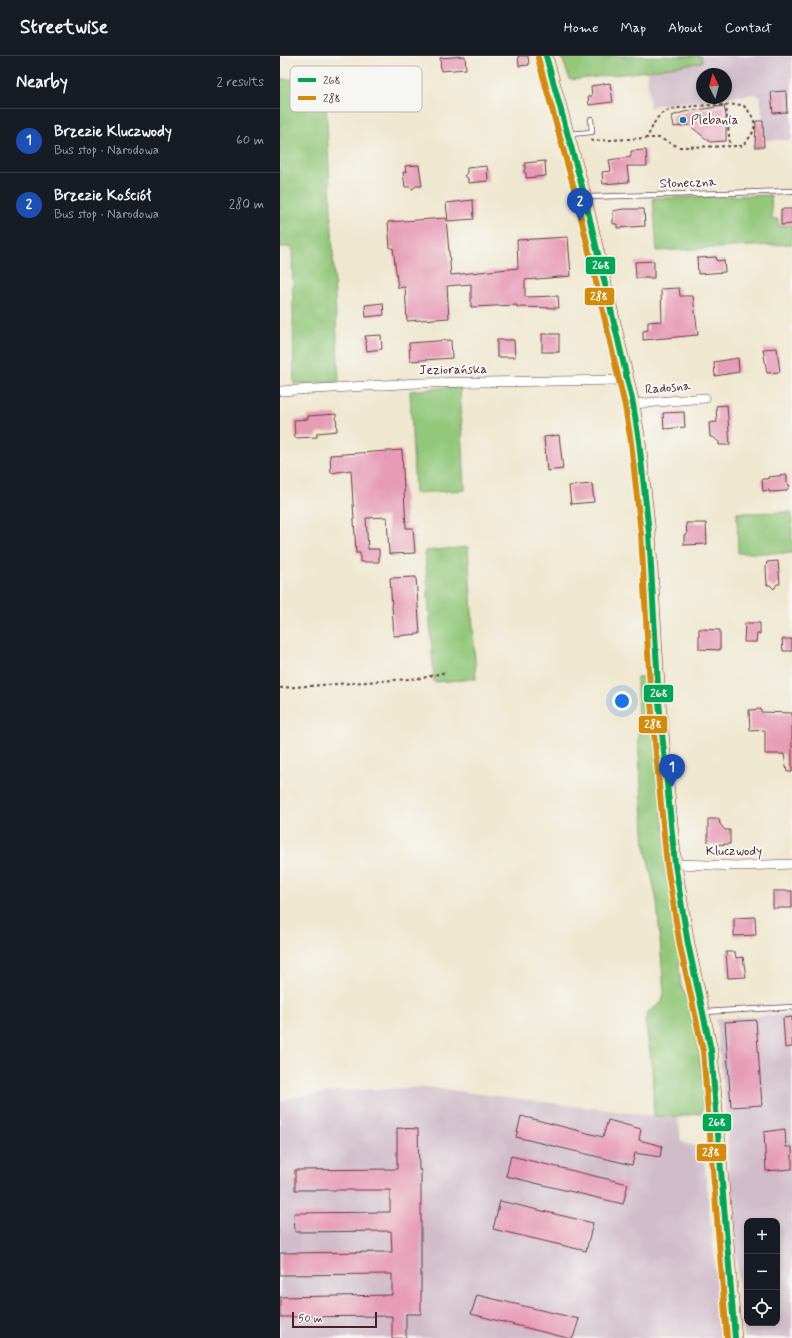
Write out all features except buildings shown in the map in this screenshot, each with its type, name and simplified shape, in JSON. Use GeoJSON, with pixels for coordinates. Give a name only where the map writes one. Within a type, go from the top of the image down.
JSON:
{"type":"FeatureCollection","features":[{"type":"Feature","properties":{"kind":"street"},"geometry":{"type":"LineString","coordinates":[[546,56],[584,197],[628,380],[641,454],[649,534],[659,702],[675,864],[688,944],[711,1050],[735,1338]]}},
{"type":"Feature","properties":{"kind":"street","name":"Jeziorańska"},"geometry":{"type":"LineString","coordinates":[[280,391],[419,384],[628,380]]}},
{"type":"Feature","properties":{"kind":"street","name":"Radosna"},"geometry":{"type":"LineString","coordinates":[[633,404],[705,398]]}},
{"type":"Feature","properties":{"kind":"street","name":"Kluczwody"},"geometry":{"type":"LineString","coordinates":[[675,864],[741,866],[792,864]]}},
{"type":"Feature","properties":{"kind":"lane"},"geometry":{"type":"LineString","coordinates":[[568,134],[592,132],[591,119]]}},
{"type":"Feature","properties":{"kind":"lane","name":"Słoneczna"},"geometry":{"type":"LineString","coordinates":[[584,197],[792,191]]}},
{"type":"Feature","properties":{"kind":"lane"},"geometry":{"type":"LineString","coordinates":[[703,1012],[792,1007]]}},
{"type":"Feature","properties":{"kind":"path"},"geometry":{"type":"LineString","coordinates":[[726,104],[730,146]]}},
{"type":"Feature","properties":{"kind":"path"},"geometry":{"type":"LineString","coordinates":[[588,141],[659,138],[680,147],[742,146],[752,137],[755,127],[753,114],[743,105],[726,104],[667,110],[657,118],[647,138]]}},
{"type":"Feature","properties":{"kind":"path"},"geometry":{"type":"LineString","coordinates":[[280,688],[423,678],[446,672]]}},
{"type":"Feature","properties":{"kind":"shaded area"},"geometry":{"type":"Polygon","coordinates":[[[701,56],[792,56],[792,140],[766,140],[760,96],[757,96],[756,94],[732,96],[732,68],[696,68],[696,101],[658,105],[650,108],[647,71],[702,62],[701,56]]]}},
{"type":"Feature","properties":{"kind":"shaded area"},"geometry":{"type":"Polygon","coordinates":[[[792,1014],[792,1338],[744,1338],[729,1181],[727,1122],[716,1019],[792,1014]]]}},
{"type":"Feature","properties":{"kind":"shaded area"},"geometry":{"type":"Polygon","coordinates":[[[426,1087],[654,1116],[678,1117],[681,1142],[703,1149],[722,1338],[280,1338],[280,1103],[287,1098],[339,1091],[426,1087]]]}},
{"type":"Feature","properties":{"kind":"green space"},"geometry":{"type":"Polygon","coordinates":[[[701,56],[702,62],[647,71],[570,80],[562,57],[701,56]]]}},
{"type":"Feature","properties":{"kind":"green space"},"geometry":{"type":"Polygon","coordinates":[[[280,79],[290,79],[290,112],[326,112],[339,382],[294,384],[292,247],[280,247],[280,79]]]}},
{"type":"Feature","properties":{"kind":"green space"},"geometry":{"type":"Polygon","coordinates":[[[771,195],[772,219],[778,219],[779,226],[792,225],[792,244],[657,251],[653,198],[771,195]]]}},
{"type":"Feature","properties":{"kind":"green space"},"geometry":{"type":"Polygon","coordinates":[[[460,386],[465,490],[415,493],[410,391],[460,386]]]}},
{"type":"Feature","properties":{"kind":"green space"},"geometry":{"type":"Polygon","coordinates":[[[792,512],[792,553],[738,553],[737,513],[792,512]]]}},
{"type":"Feature","properties":{"kind":"green space"},"geometry":{"type":"Polygon","coordinates":[[[468,547],[476,679],[434,682],[425,551],[468,547]]]}},
{"type":"Feature","properties":{"kind":"green space"},"geometry":{"type":"Polygon","coordinates":[[[651,674],[662,815],[681,954],[679,965],[681,986],[693,1009],[706,1104],[701,1113],[678,1117],[654,1116],[652,1064],[645,1021],[648,1012],[662,1002],[664,992],[657,901],[645,846],[639,754],[637,678],[651,674]]]}},
{"type":"Feature","properties":{"kind":"transit line","name":"268"},"geometry":{"type":"LineString","coordinates":[[546,56],[583,190],[633,404],[639,441],[649,533],[659,702],[675,864],[688,944],[711,1050],[735,1338]]}},
{"type":"Feature","properties":{"kind":"transit line","name":"288"},"geometry":{"type":"LineString","coordinates":[[538,58],[575,192],[625,406],[631,442],[641,534],[651,703],[667,865],[680,946],[703,1051],[727,1338]]}},
{"type":"Feature","properties":{"kind":"place","name":"Plebania"},"geometry":{"type":"Point","coordinates":[683,120]}},
{"type":"Feature","properties":{"kind":"place","name":"Brzezie Kościół"},"geometry":{"type":"Point","coordinates":[580,221]}},
{"type":"Feature","properties":{"kind":"place","name":"Brzezie Kluczwody"},"geometry":{"type":"Point","coordinates":[672,787]}}]}
